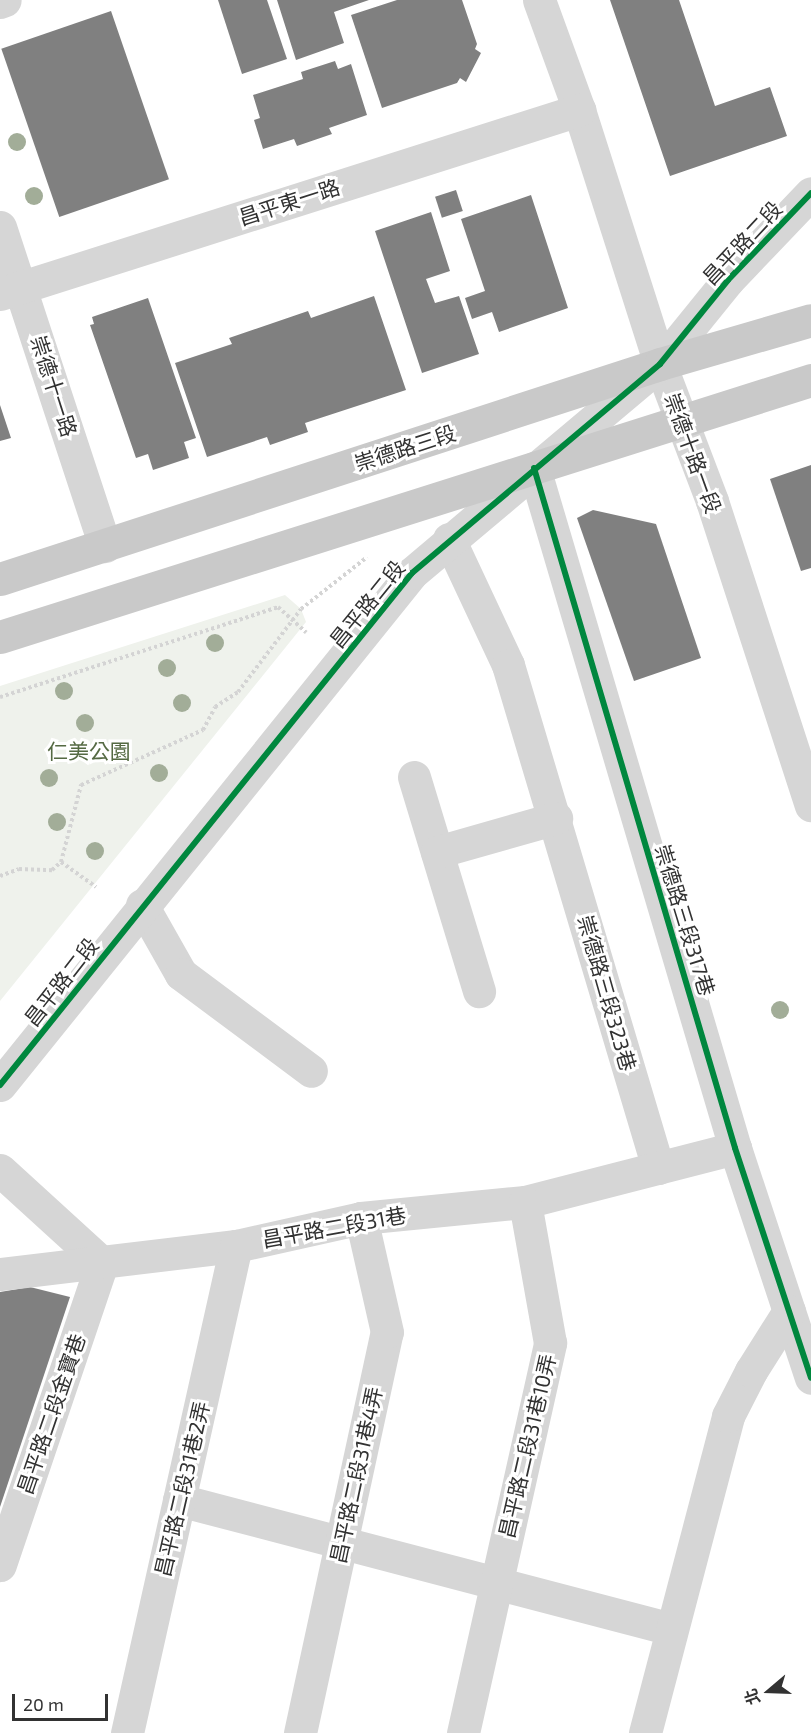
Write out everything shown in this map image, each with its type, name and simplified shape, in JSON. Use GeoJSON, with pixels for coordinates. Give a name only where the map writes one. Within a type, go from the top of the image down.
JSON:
{"type":"FeatureCollection","features":[{"type":"Feature","properties":{"kind":"main road","name":"崇德路三段"},"geometry":{"type":"LineString","coordinates":[[0,579],[660,364],[811,320]]}},
{"type":"Feature","properties":{"kind":"main road"},"geometry":{"type":"LineString","coordinates":[[0,637],[811,380]]}},
{"type":"Feature","properties":{"kind":"street"},"geometry":{"type":"LineString","coordinates":[[0,2],[5,0]]}},
{"type":"Feature","properties":{"kind":"street","name":"崇德十路一段"},"geometry":{"type":"LineString","coordinates":[[539,0],[579,110],[660,364],[712,501],[811,804]]}},
{"type":"Feature","properties":{"kind":"street","name":"昌平東一路"},"geometry":{"type":"LineString","coordinates":[[11,290],[579,110]]}},
{"type":"Feature","properties":{"kind":"street","name":"昌平路二段"},"geometry":{"type":"LineString","coordinates":[[0,1085],[142,905],[412,573],[448,539],[660,364],[728,280],[811,193]]}},
{"type":"Feature","properties":{"kind":"street","name":"崇德十一路"},"geometry":{"type":"LineString","coordinates":[[0,227],[11,290],[105,546]]}},
{"type":"Feature","properties":{"kind":"street","name":"崇德路三段317巷"},"geometry":{"type":"LineString","coordinates":[[534,468],[735,1148],[811,1378]]}},
{"type":"Feature","properties":{"kind":"street","name":"崇德路三段323巷"},"geometry":{"type":"LineString","coordinates":[[448,539],[508,665],[556,818],[658,1168]]}},
{"type":"Feature","properties":{"kind":"street"},"geometry":{"type":"LineString","coordinates":[[414,777],[479,991]]}},
{"type":"Feature","properties":{"kind":"street"},"geometry":{"type":"LineString","coordinates":[[437,852],[556,818]]}},
{"type":"Feature","properties":{"kind":"street"},"geometry":{"type":"LineString","coordinates":[[142,905],[182,974],[310,1071]]}},
{"type":"Feature","properties":{"kind":"street","name":"昌平路二段31巷"},"geometry":{"type":"LineString","coordinates":[[0,1275],[236,1246],[361,1218],[525,1202],[735,1148]]}},
{"type":"Feature","properties":{"kind":"street"},"geometry":{"type":"LineString","coordinates":[[0,1170],[102,1263]]}},
{"type":"Feature","properties":{"kind":"street","name":"昌平路二段31巷10弄"},"geometry":{"type":"LineString","coordinates":[[462,1733],[550,1343],[525,1202]]}},
{"type":"Feature","properties":{"kind":"street","name":"昌平路二段31巷4弄"},"geometry":{"type":"LineString","coordinates":[[300,1733],[387,1332],[361,1218]]}},
{"type":"Feature","properties":{"kind":"street","name":"昌平路二段31巷2弄"},"geometry":{"type":"LineString","coordinates":[[128,1733],[236,1246]]}},
{"type":"Feature","properties":{"kind":"street","name":"昌平路二段金寶巷"},"geometry":{"type":"LineString","coordinates":[[0,1565],[102,1263]]}},
{"type":"Feature","properties":{"kind":"street"},"geometry":{"type":"LineString","coordinates":[[645,1733],[728,1416],[751,1371],[789,1311]]}},
{"type":"Feature","properties":{"kind":"street"},"geometry":{"type":"LineString","coordinates":[[179,1500],[671,1629]]}},
{"type":"Feature","properties":{"kind":"path"},"geometry":{"type":"LineString","coordinates":[[0,876],[19,869],[52,870],[61,862],[81,785],[203,730],[215,707],[238,692],[294,619],[376,549]]}},
{"type":"Feature","properties":{"kind":"path"},"geometry":{"type":"LineString","coordinates":[[0,697],[278,607],[306,632]]}},
{"type":"Feature","properties":{"kind":"path"},"geometry":{"type":"LineString","coordinates":[[61,862],[96,887]]}},
{"type":"Feature","properties":{"kind":"green space","name":"仁美公園"},"geometry":{"type":"Polygon","coordinates":[[[285,595],[301,609],[306,622],[0,1001],[0,686],[285,595]]]}},
{"type":"Feature","properties":{"kind":"building"},"geometry":{"type":"Polygon","coordinates":[[[218,0],[267,0],[287,59],[242,74],[218,0]]]}},
{"type":"Feature","properties":{"kind":"building"},"geometry":{"type":"Polygon","coordinates":[[[277,0],[369,0],[334,12],[344,43],[296,60],[277,0]]]}},
{"type":"Feature","properties":{"kind":"building"},"geometry":{"type":"Polygon","coordinates":[[[397,0],[462,0],[477,44],[475,49],[481,53],[466,82],[460,78],[457,83],[382,108],[351,15],[397,0]]]}},
{"type":"Feature","properties":{"kind":"building"},"geometry":{"type":"Polygon","coordinates":[[[610,0],[679,0],[715,106],[770,87],[787,136],[670,176],[610,0]]]}},
{"type":"Feature","properties":{"kind":"building"},"geometry":{"type":"Polygon","coordinates":[[[111,11],[169,179],[59,217],[1,49],[111,11]]]}},
{"type":"Feature","properties":{"kind":"building"},"geometry":{"type":"Polygon","coordinates":[[[335,61],[338,69],[351,64],[367,115],[329,128],[332,134],[297,146],[294,139],[263,149],[254,120],[260,118],[253,95],[303,79],[301,72],[335,61]]]}},
{"type":"Feature","properties":{"kind":"building"},"geometry":{"type":"Polygon","coordinates":[[[456,190],[463,211],[442,218],[435,197],[456,190]]]}},
{"type":"Feature","properties":{"kind":"building"},"geometry":{"type":"Polygon","coordinates":[[[531,195],[568,308],[499,332],[492,312],[472,319],[465,298],[485,291],[461,219],[531,195]]]}},
{"type":"Feature","properties":{"kind":"building"},"geometry":{"type":"Polygon","coordinates":[[[431,212],[450,271],[426,279],[435,303],[459,296],[479,354],[422,373],[375,231],[431,212]]]}},
{"type":"Feature","properties":{"kind":"building"},"geometry":{"type":"Polygon","coordinates":[[[374,296],[406,390],[305,423],[308,432],[270,445],[267,437],[207,457],[175,363],[232,344],[229,338],[308,311],[311,318],[374,296]]]}},
{"type":"Feature","properties":{"kind":"building"},"geometry":{"type":"Polygon","coordinates":[[[148,298],[196,438],[184,442],[189,458],[153,470],[148,454],[136,458],[90,325],[94,324],[92,317],[148,298]]]}},
{"type":"Feature","properties":{"kind":"building"},"geometry":{"type":"Polygon","coordinates":[[[0,405],[11,438],[0,441],[0,405]]]}},
{"type":"Feature","properties":{"kind":"building"},"geometry":{"type":"Polygon","coordinates":[[[811,465],[811,568],[801,571],[770,479],[811,465]]]}},
{"type":"Feature","properties":{"kind":"building"},"geometry":{"type":"Polygon","coordinates":[[[593,510],[656,524],[701,658],[634,681],[577,518],[593,510]]]}},
{"type":"Feature","properties":{"kind":"building"},"geometry":{"type":"Polygon","coordinates":[[[30,1287],[70,1297],[0,1507],[0,1292],[30,1287]]]}},
{"type":"Feature","properties":{"kind":"cycle path"},"geometry":{"type":"LineString","coordinates":[[0,1085],[412,573],[660,364],[728,280],[811,193]]}},
{"type":"Feature","properties":{"kind":"cycle path"},"geometry":{"type":"LineString","coordinates":[[534,468],[735,1148],[811,1378]]}}]}
